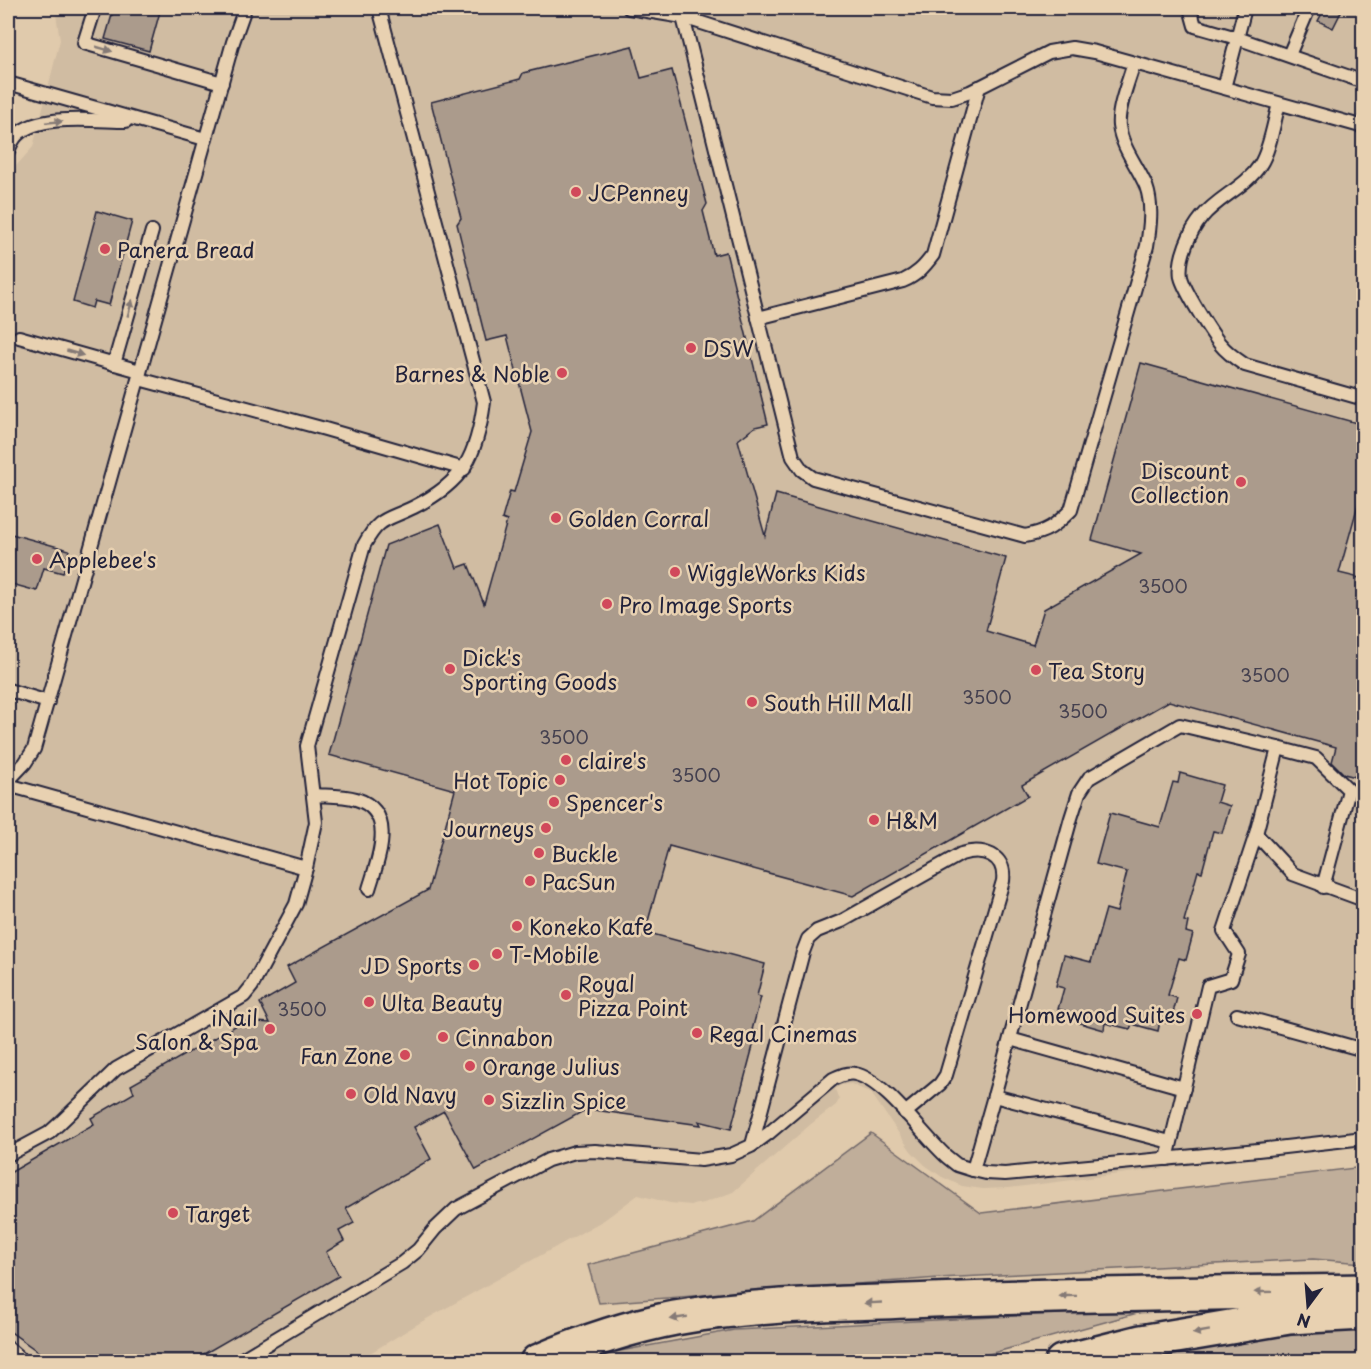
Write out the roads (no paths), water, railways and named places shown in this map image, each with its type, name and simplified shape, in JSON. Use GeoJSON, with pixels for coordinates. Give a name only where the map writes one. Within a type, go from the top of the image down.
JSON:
{"type":"FeatureCollection","features":[{"type":"Feature","properties":{"kind":"highway"},"geometry":{"type":"LineString","coordinates":[[537,1362],[630,1329],[675,1318],[753,1309],[989,1298],[1364,1291]]}},
{"type":"Feature","properties":{"kind":"highway"},"geometry":{"type":"LineString","coordinates":[[1062,1362],[1141,1342],[1278,1318],[1364,1313]]}},
{"type":"Feature","properties":{"kind":"lane"},"geometry":{"type":"LineString","coordinates":[[95,8],[84,43],[222,83]]}},
{"type":"Feature","properties":{"kind":"lane"},"geometry":{"type":"LineString","coordinates":[[245,8],[232,42],[34,749],[25,764],[8,783],[306,868]]}},
{"type":"Feature","properties":{"kind":"lane"},"geometry":{"type":"LineString","coordinates":[[8,1155],[49,1133],[116,1069],[244,996],[252,986],[296,904],[306,868],[316,822],[307,746],[364,545],[374,526],[434,495],[464,470],[480,434],[484,402],[379,8]]}},
{"type":"Feature","properties":{"kind":"lane"},"geometry":{"type":"LineString","coordinates":[[629,8],[682,17],[932,97],[952,98],[1049,52],[1072,48],[1364,127]]}},
{"type":"Feature","properties":{"kind":"lane"},"geometry":{"type":"LineString","coordinates":[[1190,8],[1195,26],[1237,38],[1364,82]]}},
{"type":"Feature","properties":{"kind":"lane"},"geometry":{"type":"LineString","coordinates":[[1224,88],[1245,8]]}},
{"type":"Feature","properties":{"kind":"lane"},"geometry":{"type":"LineString","coordinates":[[1289,56],[1309,8]]}},
{"type":"Feature","properties":{"kind":"lane"},"geometry":{"type":"LineString","coordinates":[[682,17],[793,457],[802,470],[813,478],[1025,536],[1040,533],[1057,525],[1071,510],[1147,246],[1150,209],[1147,188],[1133,163],[1119,128],[1119,116],[1134,63]]}},
{"type":"Feature","properties":{"kind":"lane"},"geometry":{"type":"LineString","coordinates":[[8,83],[205,139]]}},
{"type":"Feature","properties":{"kind":"lane"},"geometry":{"type":"LineString","coordinates":[[758,318],[903,281],[921,270],[933,255],[979,87]]}},
{"type":"Feature","properties":{"kind":"lane"},"geometry":{"type":"LineString","coordinates":[[1279,104],[1260,165],[1201,218],[1186,246],[1181,278],[1219,343],[1231,356],[1245,365],[1364,399]]}},
{"type":"Feature","properties":{"kind":"lane"},"geometry":{"type":"LineString","coordinates":[[8,151],[16,135],[38,123],[140,121]]}},
{"type":"Feature","properties":{"kind":"lane"},"geometry":{"type":"LineString","coordinates":[[114,364],[152,231]]}},
{"type":"Feature","properties":{"kind":"lane"},"geometry":{"type":"LineString","coordinates":[[19,337],[114,364],[139,375],[464,470]]}},
{"type":"Feature","properties":{"kind":"lane"},"geometry":{"type":"LineString","coordinates":[[8,690],[48,702]]}},
{"type":"Feature","properties":{"kind":"lane"},"geometry":{"type":"LineString","coordinates":[[972,1170],[1071,818],[1079,793],[1089,778],[1180,725],[1316,758],[1348,790],[1323,887]]}},
{"type":"Feature","properties":{"kind":"lane"},"geometry":{"type":"LineString","coordinates":[[1219,945],[1256,834],[1278,748]]}},
{"type":"Feature","properties":{"kind":"lane"},"geometry":{"type":"LineString","coordinates":[[313,795],[355,799],[370,806],[382,823],[381,851],[369,889]]}},
{"type":"Feature","properties":{"kind":"lane"},"geometry":{"type":"LineString","coordinates":[[1256,834],[1293,874],[1323,887],[1364,900]]}},
{"type":"Feature","properties":{"kind":"lane"},"geometry":{"type":"LineString","coordinates":[[752,1145],[808,939],[817,931],[842,921],[961,854],[979,850],[989,853],[999,861],[1004,871],[1003,881],[946,1075],[940,1084],[905,1113]]}},
{"type":"Feature","properties":{"kind":"lane"},"geometry":{"type":"LineString","coordinates":[[1208,986],[1231,980],[1239,954],[1224,931]]}},
{"type":"Feature","properties":{"kind":"lane"},"geometry":{"type":"LineString","coordinates":[[1167,1159],[1212,971]]}},
{"type":"Feature","properties":{"kind":"lane"},"geometry":{"type":"LineString","coordinates":[[1237,1015],[1364,1050]]}},
{"type":"Feature","properties":{"kind":"lane"},"geometry":{"type":"LineString","coordinates":[[1010,1039],[1184,1088]]}},
{"type":"Feature","properties":{"kind":"lane"},"geometry":{"type":"LineString","coordinates":[[237,1362],[402,1263],[418,1250],[435,1229],[456,1209],[548,1160],[575,1152],[595,1151],[701,1160],[731,1155],[752,1145],[833,1079],[844,1074],[854,1073],[868,1078],[881,1088],[947,1157],[957,1165],[986,1173],[1005,1174],[1364,1138]]}},
{"type":"Feature","properties":{"kind":"lane"},"geometry":{"type":"LineString","coordinates":[[994,1096],[1170,1142]]}},
{"type":"Feature","properties":{"kind":"lane"},"geometry":{"type":"LineString","coordinates":[[8,1348],[24,1362]]}},
{"type":"Feature","properties":{"kind":"place","name":"JCPenney"},"geometry":{"type":"Point","coordinates":[576,192]}},
{"type":"Feature","properties":{"kind":"place","name":"Panera Bread"},"geometry":{"type":"Point","coordinates":[105,249]}},
{"type":"Feature","properties":{"kind":"place","name":"DSW"},"geometry":{"type":"Point","coordinates":[691,348]}},
{"type":"Feature","properties":{"kind":"place","name":"Barnes & Noble"},"geometry":{"type":"Point","coordinates":[562,373]}},
{"type":"Feature","properties":{"kind":"place","name":"Discount Collection"},"geometry":{"type":"Point","coordinates":[1241,482]}},
{"type":"Feature","properties":{"kind":"place","name":"Golden Corral"},"geometry":{"type":"Point","coordinates":[556,518]}},
{"type":"Feature","properties":{"kind":"place","name":"Applebee's"},"geometry":{"type":"Point","coordinates":[37,559]}},
{"type":"Feature","properties":{"kind":"place","name":"WiggleWorks Kids"},"geometry":{"type":"Point","coordinates":[675,572]}},
{"type":"Feature","properties":{"kind":"place","name":"Pro Image Sports"},"geometry":{"type":"Point","coordinates":[607,604]}},
{"type":"Feature","properties":{"kind":"place","name":"Dick's Sporting Goods"},"geometry":{"type":"Point","coordinates":[450,669]}},
{"type":"Feature","properties":{"kind":"place","name":"Tea Story"},"geometry":{"type":"Point","coordinates":[1036,670]}},
{"type":"Feature","properties":{"kind":"place","name":"South Hill Mall"},"geometry":{"type":"Point","coordinates":[752,702]}},
{"type":"Feature","properties":{"kind":"place","name":"claire's"},"geometry":{"type":"Point","coordinates":[566,760]}},
{"type":"Feature","properties":{"kind":"place","name":"Hot Topic"},"geometry":{"type":"Point","coordinates":[560,780]}},
{"type":"Feature","properties":{"kind":"place","name":"Spencer's"},"geometry":{"type":"Point","coordinates":[554,802]}},
{"type":"Feature","properties":{"kind":"place","name":"H&M"},"geometry":{"type":"Point","coordinates":[874,820]}},
{"type":"Feature","properties":{"kind":"place","name":"Journeys"},"geometry":{"type":"Point","coordinates":[546,828]}},
{"type":"Feature","properties":{"kind":"place","name":"Buckle"},"geometry":{"type":"Point","coordinates":[539,853]}},
{"type":"Feature","properties":{"kind":"place","name":"PacSun"},"geometry":{"type":"Point","coordinates":[530,881]}},
{"type":"Feature","properties":{"kind":"place","name":"Koneko Kafe"},"geometry":{"type":"Point","coordinates":[517,926]}},
{"type":"Feature","properties":{"kind":"place","name":"T-Mobile"},"geometry":{"type":"Point","coordinates":[497,954]}},
{"type":"Feature","properties":{"kind":"place","name":"JD Sports"},"geometry":{"type":"Point","coordinates":[474,965]}},
{"type":"Feature","properties":{"kind":"place","name":"Royal Pizza Point"},"geometry":{"type":"Point","coordinates":[566,995]}},
{"type":"Feature","properties":{"kind":"place","name":"Ulta Beauty"},"geometry":{"type":"Point","coordinates":[369,1002]}},
{"type":"Feature","properties":{"kind":"place","name":"Homewood Suites"},"geometry":{"type":"Point","coordinates":[1197,1014]}},
{"type":"Feature","properties":{"kind":"place","name":"iNail Salon & Spa"},"geometry":{"type":"Point","coordinates":[270,1029]}},
{"type":"Feature","properties":{"kind":"place","name":"Regal Cinemas"},"geometry":{"type":"Point","coordinates":[697,1033]}},
{"type":"Feature","properties":{"kind":"place","name":"Cinnabon"},"geometry":{"type":"Point","coordinates":[443,1037]}},
{"type":"Feature","properties":{"kind":"place","name":"Fan Zone"},"geometry":{"type":"Point","coordinates":[405,1055]}},
{"type":"Feature","properties":{"kind":"place","name":"Orange Julius"},"geometry":{"type":"Point","coordinates":[470,1066]}},
{"type":"Feature","properties":{"kind":"place","name":"Old Navy"},"geometry":{"type":"Point","coordinates":[351,1094]}},
{"type":"Feature","properties":{"kind":"place","name":"Sizzlin Spice"},"geometry":{"type":"Point","coordinates":[489,1100]}},
{"type":"Feature","properties":{"kind":"place","name":"Target"},"geometry":{"type":"Point","coordinates":[173,1213]}}]}
